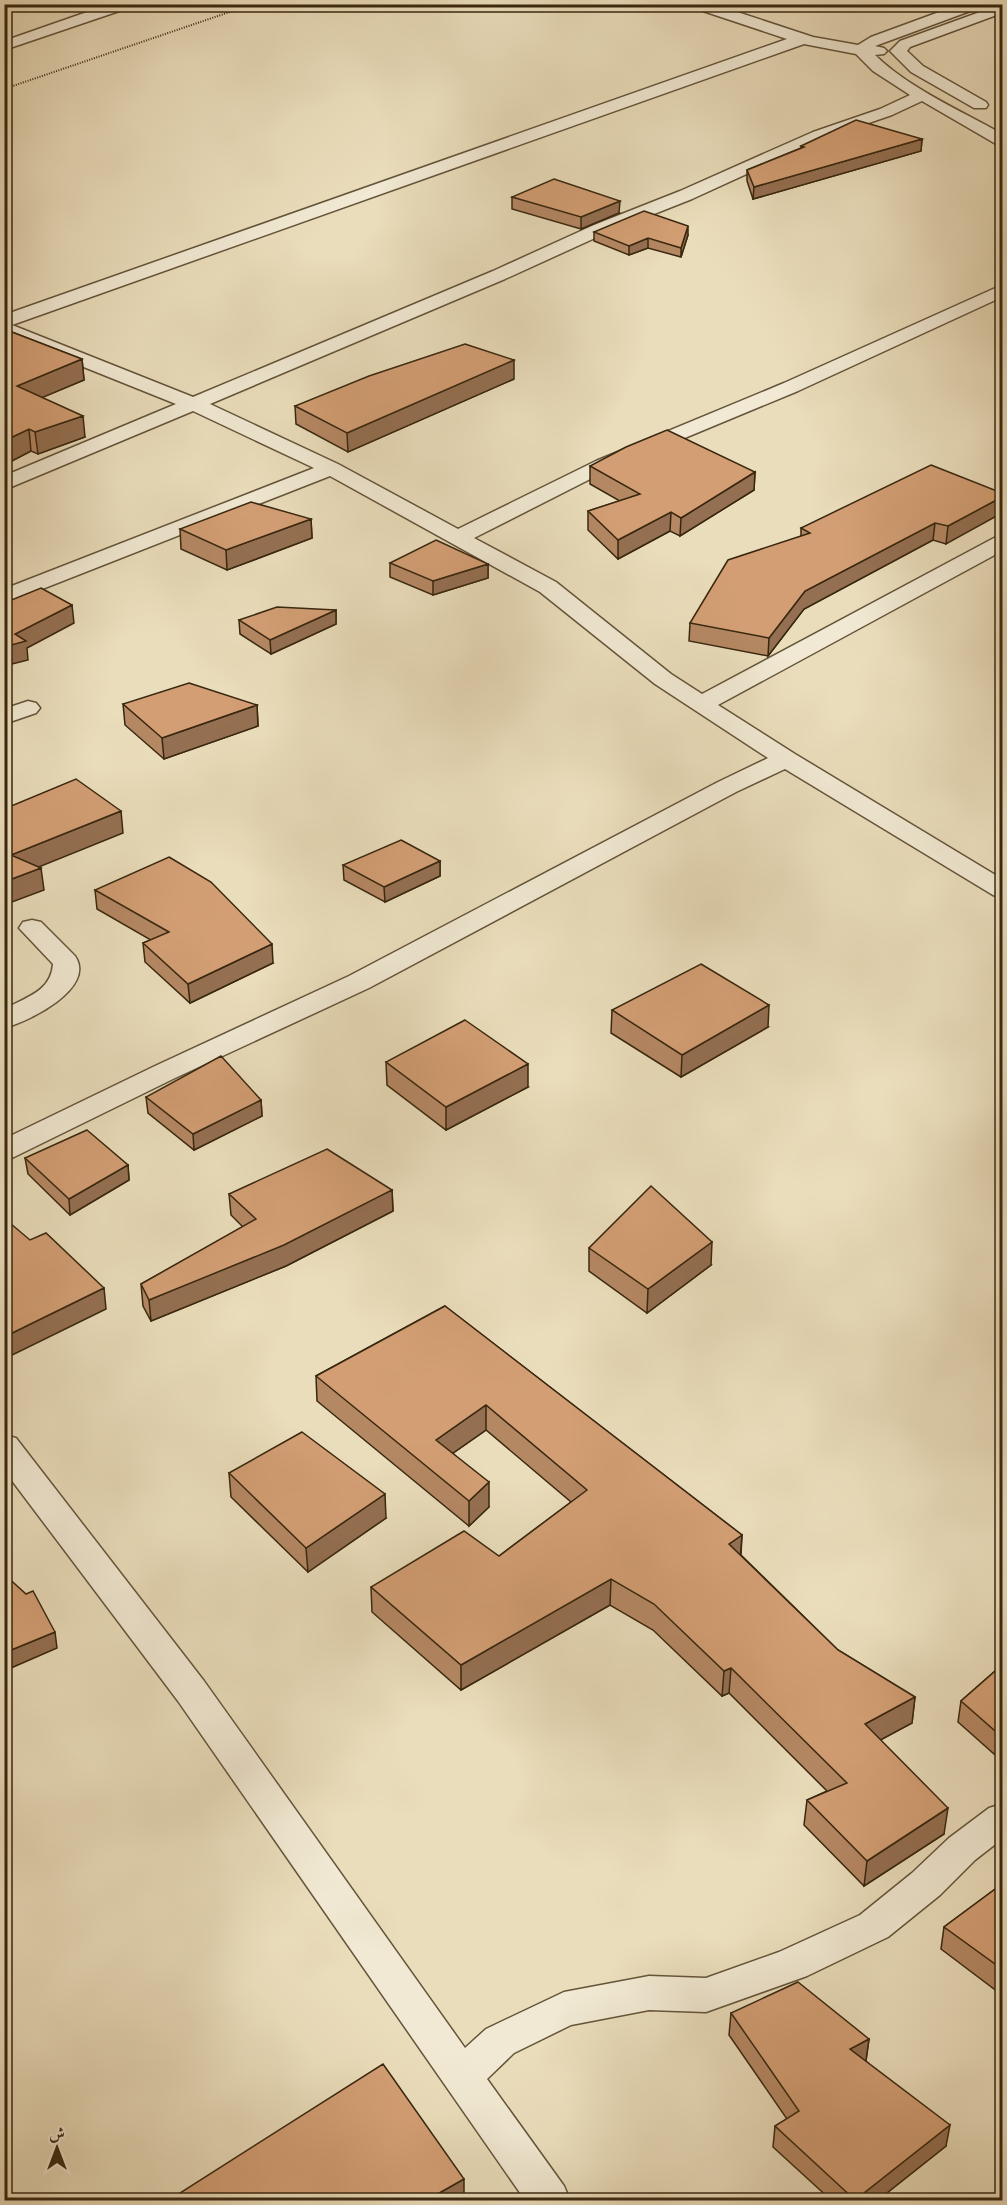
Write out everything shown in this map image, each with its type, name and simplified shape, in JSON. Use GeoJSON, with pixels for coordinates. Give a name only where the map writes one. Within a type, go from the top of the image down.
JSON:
{"type":"FeatureCollection","features":[{"type":"Feature","properties":{"kind":"street"},"geometry":{"type":"LineString","coordinates":[[4,46],[126,4]]}},
{"type":"Feature","properties":{"kind":"street"},"geometry":{"type":"LineString","coordinates":[[696,4],[803,39],[861,51],[898,51],[917,69],[993,113]]}},
{"type":"Feature","properties":{"kind":"street"},"geometry":{"type":"LineString","coordinates":[[861,51],[867,44],[876,40],[976,4]]}},
{"type":"Feature","properties":{"kind":"street"},"geometry":{"type":"LineString","coordinates":[[898,51],[905,44],[1002,8]]}},
{"type":"Feature","properties":{"kind":"street"},"geometry":{"type":"LineString","coordinates":[[4,321],[803,39]]}},
{"type":"Feature","properties":{"kind":"street"},"geometry":{"type":"LineString","coordinates":[[861,51],[879,68],[1002,140]]}},
{"type":"Feature","properties":{"kind":"street"},"geometry":{"type":"LineString","coordinates":[[4,484],[499,275],[600,229],[686,195],[819,135],[886,112],[922,95]]}},
{"type":"Feature","properties":{"kind":"street"},"geometry":{"type":"LineString","coordinates":[[459,537],[603,465],[791,387],[1002,290]]}},
{"type":"Feature","properties":{"kind":"street"},"geometry":{"type":"LineString","coordinates":[[4,328],[193,404],[331,468],[549,587],[663,679],[786,759],[1002,890]]}},
{"type":"Feature","properties":{"kind":"street"},"geometry":{"type":"LineString","coordinates":[[4,597],[331,468]]}},
{"type":"Feature","properties":{"kind":"street"},"geometry":{"type":"LineString","coordinates":[[702,704],[1002,543]]}},
{"type":"Feature","properties":{"kind":"street"},"geometry":{"type":"LineString","coordinates":[[4,717],[28,708]]}},
{"type":"Feature","properties":{"kind":"street"},"geometry":{"type":"LineString","coordinates":[[4,1151],[165,1072],[359,982],[717,792],[786,759]]}},
{"type":"Feature","properties":{"kind":"street"},"geometry":{"type":"LineString","coordinates":[[4,1020],[50,995],[65,979],[66,962],[32,928]]}},
{"type":"Feature","properties":{"kind":"street"},"geometry":{"type":"LineString","coordinates":[[4,1446],[191,1691],[549,2200]]}},
{"type":"Feature","properties":{"kind":"street"},"geometry":{"type":"LineString","coordinates":[[463,2075],[500,2041],[564,2009],[649,1994],[706,1995],[793,1964],[874,1926],[926,1884],[962,1849],[1002,1819]]}},
{"type":"Feature","properties":{"kind":"path"},"geometry":{"type":"LineString","coordinates":[[4,89],[253,4]]}},
{"type":"Feature","properties":{"kind":"building"},"geometry":{"type":"Polygon","coordinates":[[[856,120],[922,139],[754,187],[747,170],[804,147],[801,146],[856,120]]]}},
{"type":"Feature","properties":{"kind":"building"},"geometry":{"type":"Polygon","coordinates":[[[554,179],[620,201],[581,217],[512,197],[554,179]]]}},
{"type":"Feature","properties":{"kind":"building"},"geometry":{"type":"Polygon","coordinates":[[[644,211],[688,226],[681,248],[648,238],[629,246],[594,232],[644,211]]]}},
{"type":"Feature","properties":{"kind":"building"},"geometry":{"type":"Polygon","coordinates":[[[4,329],[82,359],[17,386],[83,416],[35,432],[29,429],[4,441],[4,329]]]}},
{"type":"Feature","properties":{"kind":"building"},"geometry":{"type":"Polygon","coordinates":[[[465,344],[514,360],[347,433],[295,406],[369,376],[465,344]]]}},
{"type":"Feature","properties":{"kind":"building"},"geometry":{"type":"Polygon","coordinates":[[[667,430],[755,472],[681,518],[671,512],[618,540],[588,511],[640,494],[590,466],[626,447],[667,430]]]}},
{"type":"Feature","properties":{"kind":"building"},"geometry":{"type":"Polygon","coordinates":[[[931,465],[1002,493],[1002,497],[948,526],[935,523],[805,591],[769,638],[690,623],[728,560],[810,533],[801,528],[931,465]]]}},
{"type":"Feature","properties":{"kind":"building"},"geometry":{"type":"Polygon","coordinates":[[[251,502],[311,519],[226,550],[180,529],[251,502]]]}},
{"type":"Feature","properties":{"kind":"building"},"geometry":{"type":"Polygon","coordinates":[[[436,540],[488,564],[433,581],[390,563],[436,540]]]}},
{"type":"Feature","properties":{"kind":"building"},"geometry":{"type":"Polygon","coordinates":[[[41,588],[72,605],[15,634],[26,641],[4,647],[4,603],[41,588]]]}},
{"type":"Feature","properties":{"kind":"building"},"geometry":{"type":"Polygon","coordinates":[[[277,607],[336,610],[270,640],[239,620],[277,607]]]}},
{"type":"Feature","properties":{"kind":"building"},"geometry":{"type":"Polygon","coordinates":[[[189,683],[257,705],[162,738],[123,704],[189,683]]]}},
{"type":"Feature","properties":{"kind":"building"},"geometry":{"type":"Polygon","coordinates":[[[76,779],[121,811],[11,855],[41,868],[4,882],[4,809],[76,779]]]}},
{"type":"Feature","properties":{"kind":"building"},"geometry":{"type":"Polygon","coordinates":[[[401,840],[440,861],[384,887],[343,865],[401,840]]]}},
{"type":"Feature","properties":{"kind":"building"},"geometry":{"type":"Polygon","coordinates":[[[169,857],[211,882],[272,944],[188,984],[143,943],[169,932],[95,890],[169,857]]]}},
{"type":"Feature","properties":{"kind":"building"},"geometry":{"type":"Polygon","coordinates":[[[701,964],[769,1005],[682,1055],[612,1010],[701,964]]]}},
{"type":"Feature","properties":{"kind":"building"},"geometry":{"type":"Polygon","coordinates":[[[465,1020],[528,1064],[446,1107],[386,1062],[465,1020]]]}},
{"type":"Feature","properties":{"kind":"building"},"geometry":{"type":"Polygon","coordinates":[[[221,1056],[261,1100],[193,1134],[146,1097],[221,1056]]]}},
{"type":"Feature","properties":{"kind":"building"},"geometry":{"type":"Polygon","coordinates":[[[87,1130],[128,1165],[69,1199],[25,1158],[87,1130]]]}},
{"type":"Feature","properties":{"kind":"building"},"geometry":{"type":"Polygon","coordinates":[[[327,1149],[392,1190],[284,1245],[149,1300],[141,1284],[256,1219],[229,1194],[327,1149]]]}},
{"type":"Feature","properties":{"kind":"building"},"geometry":{"type":"Polygon","coordinates":[[[651,1186],[712,1242],[648,1289],[589,1248],[651,1186]]]}},
{"type":"Feature","properties":{"kind":"building"},"geometry":{"type":"Polygon","coordinates":[[[4,1218],[30,1240],[46,1233],[104,1288],[4,1337],[4,1218]]]}},
{"type":"Feature","properties":{"kind":"building"},"geometry":{"type":"Polygon","coordinates":[[[445,1306],[742,1535],[729,1544],[838,1650],[915,1697],[865,1724],[948,1808],[867,1861],[807,1800],[847,1783],[731,1668],[724,1671],[654,1604],[611,1579],[461,1665],[371,1587],[464,1531],[499,1556],[587,1490],[486,1405],[436,1440],[489,1482],[469,1501],[316,1376],[445,1306]]]}},
{"type":"Feature","properties":{"kind":"building"},"geometry":{"type":"Polygon","coordinates":[[[302,1432],[385,1494],[306,1548],[229,1473],[302,1432]]]}},
{"type":"Feature","properties":{"kind":"building"},"geometry":{"type":"Polygon","coordinates":[[[4,1574],[26,1594],[33,1591],[55,1632],[4,1653],[4,1574]]]}},
{"type":"Feature","properties":{"kind":"building"},"geometry":{"type":"Polygon","coordinates":[[[1002,1665],[1002,1737],[961,1701],[1002,1665]]]}},
{"type":"Feature","properties":{"kind":"building"},"geometry":{"type":"Polygon","coordinates":[[[1002,1884],[1002,1969],[944,1927],[1002,1884]]]}},
{"type":"Feature","properties":{"kind":"building"},"geometry":{"type":"Polygon","coordinates":[[[798,1982],[869,2039],[850,2049],[950,2125],[855,2200],[775,2126],[799,2111],[731,2013],[798,1982]]]}},
{"type":"Feature","properties":{"kind":"building"},"geometry":{"type":"Polygon","coordinates":[[[383,2064],[464,2179],[427,2200],[169,2200],[383,2064]]]}}]}
